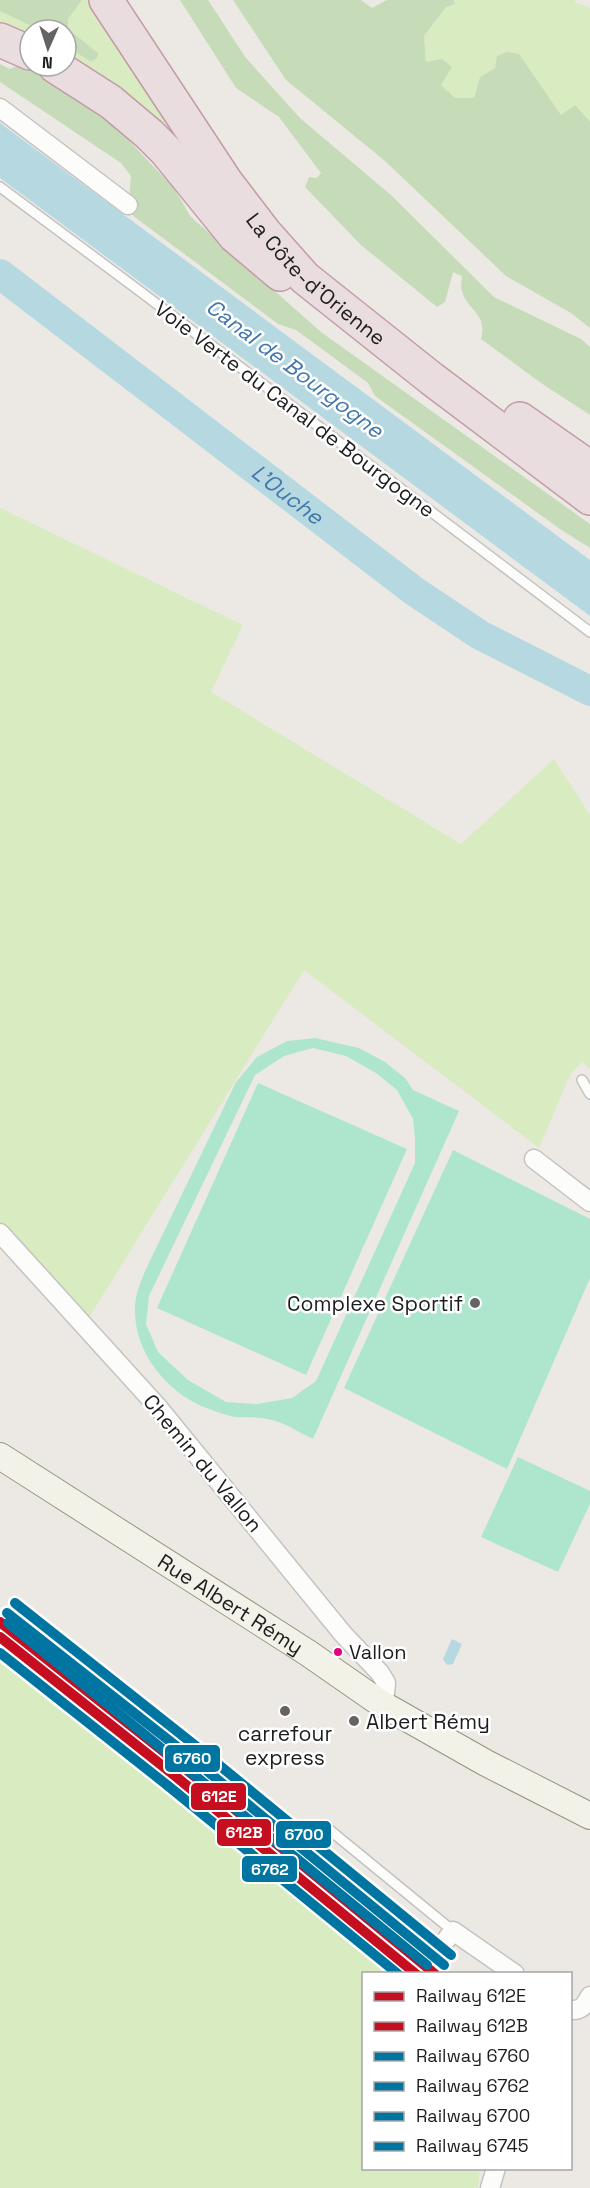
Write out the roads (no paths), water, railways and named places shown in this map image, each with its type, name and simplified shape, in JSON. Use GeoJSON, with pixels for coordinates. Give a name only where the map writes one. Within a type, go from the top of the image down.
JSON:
{"type":"FeatureCollection","features":[{"type":"Feature","properties":{"kind":"highway","name":"La Côte-d'Orienne"},"geometry":{"type":"LineString","coordinates":[[106,0],[226,182],[265,233],[298,270],[322,292],[432,379],[590,498]]}},
{"type":"Feature","properties":{"kind":"highway","name":"La Côte-d'Orienne"},"geometry":{"type":"LineString","coordinates":[[125,0],[245,182],[271,217],[297,246],[323,272],[404,337],[590,468]]}},
{"type":"Feature","properties":{"kind":"highway"},"geometry":{"type":"LineString","coordinates":[[0,40],[18,48]]}},
{"type":"Feature","properties":{"kind":"highway"},"geometry":{"type":"LineString","coordinates":[[74,78],[111,102],[149,134],[166,151],[236,236],[273,270],[432,379]]}},
{"type":"Feature","properties":{"kind":"main road","name":"Rue Albert Rémy"},"geometry":{"type":"LineString","coordinates":[[0,1456],[308,1653],[380,1702],[486,1763],[590,1816]]}},
{"type":"Feature","properties":{"kind":"street"},"geometry":{"type":"LineString","coordinates":[[0,108],[128,205]]}},
{"type":"Feature","properties":{"kind":"street"},"geometry":{"type":"LineString","coordinates":[[534,1159],[590,1202]]}},
{"type":"Feature","properties":{"kind":"street","name":"Chemin du Vallon"},"geometry":{"type":"LineString","coordinates":[[0,1233],[157,1406],[342,1634],[380,1673],[386,1683],[385,1693],[380,1702]]}},
{"type":"Feature","properties":{"kind":"street"},"geometry":{"type":"LineString","coordinates":[[436,1953],[453,1930],[512,1972]]}},
{"type":"Feature","properties":{"kind":"street"},"geometry":{"type":"LineString","coordinates":[[572,2010],[583,2008],[590,1996]]}},
{"type":"Feature","properties":{"kind":"street"},"geometry":{"type":"LineString","coordinates":[[490,2188],[496,2170]]}},
{"type":"Feature","properties":{"kind":"lane","name":"Voie Verte du Canal de Bourgogne"},"geometry":{"type":"LineString","coordinates":[[0,188],[128,282],[590,632]]}},
{"type":"Feature","properties":{"kind":"lane"},"geometry":{"type":"LineString","coordinates":[[582,1080],[590,1094]]}},
{"type":"Feature","properties":{"kind":"lane"},"geometry":{"type":"LineString","coordinates":[[326,1827],[453,1930]]}},
{"type":"Feature","properties":{"kind":"water","name":"Canal de Bourgogne"},"geometry":{"type":"Polygon","coordinates":[[[0,123],[590,560],[590,616],[0,178],[0,123]]]}},
{"type":"Feature","properties":{"kind":"water"},"geometry":{"type":"Polygon","coordinates":[[[452,1639],[462,1644],[453,1664],[447,1665],[443,1659],[452,1639]]]}},
{"type":"Feature","properties":{"kind":"waterway","name":"L'Ouche"},"geometry":{"type":"LineString","coordinates":[[0,274],[414,591],[480,635],[590,691]]}},
{"type":"Feature","properties":{"kind":"tunnel"},"geometry":{"type":"LineString","coordinates":[[422,1972],[436,1953]]}},
{"type":"Feature","properties":{"kind":"rail line","name":"6700"},"geometry":{"type":"LineString","coordinates":[[15,1603],[197,1747],[451,1955]]}},
{"type":"Feature","properties":{"kind":"rail line","name":"6760"},"geometry":{"type":"LineString","coordinates":[[7,1613],[190,1757],[444,1965]]}},
{"type":"Feature","properties":{"kind":"rail line","name":"612E"},"geometry":{"type":"LineString","coordinates":[[0,1622],[182,1766],[433,1972]]}},
{"type":"Feature","properties":{"kind":"rail line","name":"6745"},"geometry":{"type":"LineString","coordinates":[[8,1623],[427,1965]]}},
{"type":"Feature","properties":{"kind":"rail line","name":"612B"},"geometry":{"type":"LineString","coordinates":[[0,1637],[174,1775],[414,1972]]}},
{"type":"Feature","properties":{"kind":"rail line","name":"6762"},"geometry":{"type":"LineString","coordinates":[[0,1653],[167,1785],[396,1972]]}},
{"type":"Feature","properties":{"kind":"place","name":"Complexe Sportif"},"geometry":{"type":"Point","coordinates":[475,1303]}},
{"type":"Feature","properties":{"kind":"place","name":"Vallon"},"geometry":{"type":"Point","coordinates":[338,1652]}},
{"type":"Feature","properties":{"kind":"place","name":"carrefour express"},"geometry":{"type":"Point","coordinates":[285,1711]}},
{"type":"Feature","properties":{"kind":"place","name":"Albert Rémy"},"geometry":{"type":"Point","coordinates":[354,1721]}}]}
